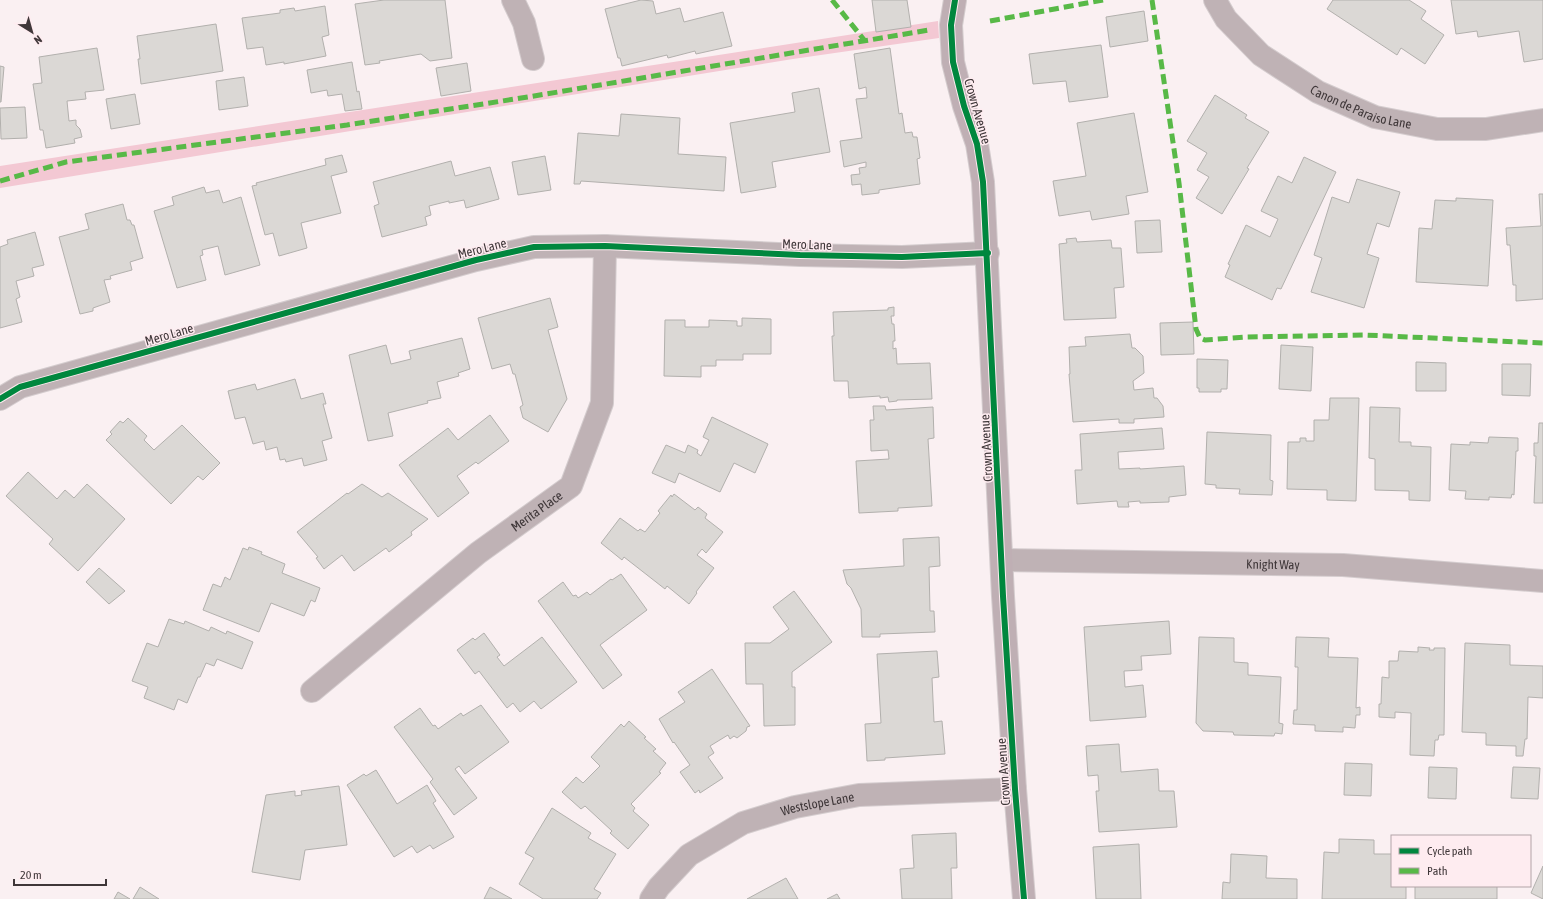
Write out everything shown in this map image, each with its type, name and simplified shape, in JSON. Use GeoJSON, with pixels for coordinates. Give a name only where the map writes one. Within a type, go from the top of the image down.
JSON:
{"type":"FeatureCollection","features":[{"type":"Feature","properties":{"kind":"street"},"geometry":{"type":"LineString","coordinates":[[513,0],[524,23],[533,59]]}},
{"type":"Feature","properties":{"kind":"street","name":"Crown Avenue"},"geometry":{"type":"LineString","coordinates":[[955,0],[951,26],[952,62],[964,106],[977,144],[983,182],[988,253],[1002,560],[1015,789],[1024,899]]}},
{"type":"Feature","properties":{"kind":"street","name":"Canon de Paraiso Lane"},"geometry":{"type":"LineString","coordinates":[[1215,0],[1226,19],[1261,56],[1318,92],[1375,117],[1437,130],[1486,129],[1543,120]]}},
{"type":"Feature","properties":{"kind":"street","name":"Mero Lane"},"geometry":{"type":"LineString","coordinates":[[0,399],[20,387],[476,260],[534,247],[605,246],[800,255],[902,257],[988,253]]}},
{"type":"Feature","properties":{"kind":"street","name":"Merita Place"},"geometry":{"type":"LineString","coordinates":[[312,691],[478,553],[571,486],[602,403],[605,246]]}},
{"type":"Feature","properties":{"kind":"street","name":"Knight Way"},"geometry":{"type":"LineString","coordinates":[[1002,560],[1343,565],[1543,581]]}},
{"type":"Feature","properties":{"kind":"street","name":"Westslope Lane"},"geometry":{"type":"LineString","coordinates":[[651,899],[659,887],[689,855],[743,823],[795,807],[859,795],[1015,789]]}},
{"type":"Feature","properties":{"kind":"shaded area"},"geometry":{"type":"Polygon","coordinates":[[[938,21],[939,38],[793,59],[0,188],[0,166],[938,21]]]}},
{"type":"Feature","properties":{"kind":"building"},"geometry":{"type":"Polygon","coordinates":[[[384,0],[445,0],[452,58],[430,61],[421,54],[379,61],[380,63],[365,65],[355,4],[384,0]]]}},
{"type":"Feature","properties":{"kind":"building"},"geometry":{"type":"Polygon","coordinates":[[[641,0],[653,1],[656,14],[680,8],[684,22],[723,12],[732,46],[696,54],[695,51],[668,58],[667,55],[622,66],[620,58],[618,58],[605,9],[641,0]]]}},
{"type":"Feature","properties":{"kind":"building"},"geometry":{"type":"Polygon","coordinates":[[[872,0],[907,0],[911,27],[876,32],[872,0]]]}},
{"type":"Feature","properties":{"kind":"building"},"geometry":{"type":"Polygon","coordinates":[[[1333,0],[1409,0],[1426,11],[1421,19],[1444,35],[1425,64],[1401,48],[1397,55],[1327,9],[1333,0]]]}},
{"type":"Feature","properties":{"kind":"building"},"geometry":{"type":"Polygon","coordinates":[[[1451,0],[1543,0],[1543,59],[1524,62],[1519,31],[1478,37],[1477,31],[1456,34],[1451,0]]]}},
{"type":"Feature","properties":{"kind":"building"},"geometry":{"type":"Polygon","coordinates":[[[325,6],[329,35],[322,37],[326,56],[284,64],[284,62],[266,65],[263,47],[247,49],[242,18],[280,13],[280,10],[294,8],[295,11],[325,6]]]}},
{"type":"Feature","properties":{"kind":"building"},"geometry":{"type":"Polygon","coordinates":[[[1144,11],[1148,41],[1110,47],[1106,17],[1144,11]]]}},
{"type":"Feature","properties":{"kind":"building"},"geometry":{"type":"Polygon","coordinates":[[[216,24],[223,71],[141,84],[137,36],[216,24]]]}},
{"type":"Feature","properties":{"kind":"building"},"geometry":{"type":"Polygon","coordinates":[[[1101,45],[1108,97],[1069,102],[1066,81],[1033,84],[1029,54],[1101,45]]]}},
{"type":"Feature","properties":{"kind":"building"},"geometry":{"type":"Polygon","coordinates":[[[97,48],[104,90],[85,92],[86,99],[67,101],[69,121],[76,120],[76,125],[80,129],[82,137],[74,139],[75,143],[46,148],[43,130],[40,130],[33,84],[42,83],[39,57],[97,48]]]}},
{"type":"Feature","properties":{"kind":"building"},"geometry":{"type":"Polygon","coordinates":[[[890,48],[899,114],[902,113],[905,133],[912,132],[913,137],[917,137],[920,158],[917,159],[920,184],[879,190],[879,193],[862,195],[861,184],[852,185],[851,175],[860,174],[859,168],[866,167],[866,162],[844,167],[840,141],[862,138],[856,99],[867,98],[866,87],[859,89],[854,54],[890,48]]]}},
{"type":"Feature","properties":{"kind":"building"},"geometry":{"type":"Polygon","coordinates":[[[352,62],[357,92],[359,91],[362,109],[345,111],[342,94],[328,96],[327,90],[311,93],[307,70],[352,62]]]}},
{"type":"Feature","properties":{"kind":"building"},"geometry":{"type":"Polygon","coordinates":[[[467,63],[471,91],[441,96],[436,68],[467,63]]]}},
{"type":"Feature","properties":{"kind":"building"},"geometry":{"type":"Polygon","coordinates":[[[0,66],[4,67],[1,102],[0,102],[0,66]]]}},
{"type":"Feature","properties":{"kind":"building"},"geometry":{"type":"Polygon","coordinates":[[[244,77],[248,106],[219,110],[216,81],[244,77]]]}},
{"type":"Feature","properties":{"kind":"building"},"geometry":{"type":"Polygon","coordinates":[[[819,88],[830,152],[772,162],[776,187],[741,193],[730,123],[795,112],[792,93],[819,88]]]}},
{"type":"Feature","properties":{"kind":"building"},"geometry":{"type":"Polygon","coordinates":[[[135,94],[140,124],[111,129],[106,99],[135,94]]]}},
{"type":"Feature","properties":{"kind":"building"},"geometry":{"type":"Polygon","coordinates":[[[1215,95],[1247,115],[1245,118],[1269,132],[1222,214],[1196,198],[1209,177],[1197,170],[1207,153],[1187,141],[1215,95]]]}},
{"type":"Feature","properties":{"kind":"building"},"geometry":{"type":"Polygon","coordinates":[[[25,107],[27,138],[1,139],[0,108],[25,107]]]}},
{"type":"Feature","properties":{"kind":"building"},"geometry":{"type":"Polygon","coordinates":[[[1134,113],[1148,192],[1126,196],[1129,214],[1092,220],[1090,211],[1059,216],[1053,181],[1086,176],[1077,123],[1134,113]]]}},
{"type":"Feature","properties":{"kind":"building"},"geometry":{"type":"Polygon","coordinates":[[[621,114],[680,118],[678,154],[726,157],[724,191],[581,181],[580,184],[574,184],[578,133],[619,136],[621,114]]]}},
{"type":"Feature","properties":{"kind":"building"},"geometry":{"type":"Polygon","coordinates":[[[342,155],[347,172],[331,176],[341,213],[301,223],[307,248],[279,256],[273,233],[265,235],[252,186],[257,185],[256,183],[326,165],[325,159],[342,155]]]}},
{"type":"Feature","properties":{"kind":"building"},"geometry":{"type":"Polygon","coordinates":[[[545,156],[551,190],[518,195],[512,162],[545,156]]]}},
{"type":"Feature","properties":{"kind":"building"},"geometry":{"type":"Polygon","coordinates":[[[1304,157],[1336,172],[1281,289],[1277,288],[1272,300],[1225,277],[1230,265],[1228,264],[1246,225],[1270,237],[1278,219],[1261,211],[1278,176],[1292,183],[1304,157]]]}},
{"type":"Feature","properties":{"kind":"building"},"geometry":{"type":"Polygon","coordinates":[[[451,161],[455,176],[490,167],[499,199],[466,208],[464,200],[449,203],[449,201],[429,206],[431,215],[425,217],[427,225],[382,237],[374,206],[379,204],[373,182],[451,161]]]}},
{"type":"Feature","properties":{"kind":"building"},"geometry":{"type":"Polygon","coordinates":[[[1357,179],[1400,192],[1389,227],[1377,223],[1367,254],[1379,258],[1364,308],[1311,292],[1322,258],[1314,255],[1332,197],[1349,203],[1357,179]]]}},
{"type":"Feature","properties":{"kind":"building"},"geometry":{"type":"Polygon","coordinates":[[[204,187],[206,193],[219,190],[223,203],[241,197],[260,265],[225,275],[218,246],[202,250],[203,255],[200,256],[206,280],[177,288],[154,211],[174,205],[172,197],[204,187]]]}},
{"type":"Feature","properties":{"kind":"building"},"geometry":{"type":"Polygon","coordinates":[[[1539,194],[1543,194],[1543,299],[1516,301],[1516,285],[1513,285],[1510,245],[1507,245],[1506,228],[1541,226],[1539,194]]]}},
{"type":"Feature","properties":{"kind":"building"},"geometry":{"type":"Polygon","coordinates":[[[1456,198],[1493,200],[1488,286],[1416,282],[1419,228],[1432,229],[1435,200],[1456,201],[1456,198]]]}},
{"type":"Feature","properties":{"kind":"building"},"geometry":{"type":"Polygon","coordinates":[[[123,204],[127,220],[130,220],[132,225],[134,225],[143,258],[130,262],[132,270],[110,276],[111,279],[104,280],[110,302],[93,308],[93,311],[80,314],[59,237],[89,229],[85,214],[123,204]]]}},
{"type":"Feature","properties":{"kind":"building"},"geometry":{"type":"Polygon","coordinates":[[[1160,220],[1162,252],[1137,253],[1135,221],[1160,220]]]}},
{"type":"Feature","properties":{"kind":"building"},"geometry":{"type":"Polygon","coordinates":[[[35,232],[44,265],[32,268],[34,276],[16,281],[20,297],[16,299],[22,322],[0,328],[0,247],[8,244],[7,240],[35,232]]]}},
{"type":"Feature","properties":{"kind":"building"},"geometry":{"type":"Polygon","coordinates":[[[1076,238],[1077,242],[1111,240],[1112,248],[1121,248],[1124,287],[1114,288],[1116,318],[1064,320],[1059,244],[1067,243],[1066,239],[1076,238]]]}},
{"type":"Feature","properties":{"kind":"building"},"geometry":{"type":"Polygon","coordinates":[[[550,298],[558,327],[548,330],[567,399],[548,432],[523,418],[520,407],[523,405],[515,374],[513,374],[510,364],[492,369],[478,318],[550,298]]]}},
{"type":"Feature","properties":{"kind":"building"},"geometry":{"type":"Polygon","coordinates":[[[894,307],[894,316],[891,316],[892,324],[894,324],[895,341],[893,341],[893,349],[896,348],[897,364],[930,363],[932,399],[897,400],[889,402],[888,397],[880,398],[880,396],[849,398],[848,381],[834,381],[832,336],[834,336],[833,312],[888,310],[888,308],[894,307]]]}},
{"type":"Feature","properties":{"kind":"building"},"geometry":{"type":"Polygon","coordinates":[[[742,318],[771,319],[771,354],[743,354],[743,360],[716,360],[716,366],[701,366],[701,377],[664,376],[665,320],[685,320],[685,327],[709,327],[709,320],[737,321],[737,326],[742,326],[742,318]]]}},
{"type":"Feature","properties":{"kind":"building"},"geometry":{"type":"Polygon","coordinates":[[[1193,322],[1194,354],[1161,355],[1160,323],[1193,322]]]}},
{"type":"Feature","properties":{"kind":"building"},"geometry":{"type":"Polygon","coordinates":[[[1130,334],[1132,348],[1135,348],[1143,356],[1144,373],[1133,381],[1134,390],[1153,388],[1154,398],[1157,398],[1163,406],[1164,417],[1134,419],[1134,423],[1119,423],[1119,419],[1073,422],[1069,374],[1069,347],[1086,346],[1085,337],[1130,334]]]}},
{"type":"Feature","properties":{"kind":"building"},"geometry":{"type":"Polygon","coordinates":[[[462,338],[470,369],[458,373],[459,376],[437,382],[441,398],[427,401],[428,403],[388,413],[393,436],[368,441],[349,355],[386,345],[391,364],[411,359],[409,351],[462,338]]]}},
{"type":"Feature","properties":{"kind":"building"},"geometry":{"type":"Polygon","coordinates":[[[1281,345],[1313,347],[1311,391],[1279,389],[1281,345]]]}},
{"type":"Feature","properties":{"kind":"building"},"geometry":{"type":"Polygon","coordinates":[[[1197,359],[1228,360],[1227,389],[1221,389],[1221,392],[1199,392],[1199,388],[1197,388],[1197,359]]]}},
{"type":"Feature","properties":{"kind":"building"},"geometry":{"type":"Polygon","coordinates":[[[1416,362],[1446,363],[1446,391],[1416,391],[1416,362]]]}},
{"type":"Feature","properties":{"kind":"building"},"geometry":{"type":"Polygon","coordinates":[[[1502,364],[1531,364],[1530,396],[1502,395],[1502,364]]]}},
{"type":"Feature","properties":{"kind":"building"},"geometry":{"type":"Polygon","coordinates":[[[295,379],[301,399],[323,393],[326,404],[323,404],[332,438],[322,441],[327,460],[304,466],[302,458],[286,462],[285,459],[280,460],[277,447],[266,450],[264,441],[253,444],[245,417],[235,419],[228,391],[255,384],[257,390],[295,379]]]}},
{"type":"Feature","properties":{"kind":"building"},"geometry":{"type":"Polygon","coordinates":[[[1330,398],[1359,398],[1356,501],[1327,500],[1327,490],[1287,489],[1288,442],[1300,442],[1300,438],[1306,438],[1306,441],[1314,441],[1314,420],[1329,420],[1330,398]]]}},
{"type":"Feature","properties":{"kind":"building"},"geometry":{"type":"Polygon","coordinates":[[[873,406],[885,406],[886,410],[933,407],[934,438],[928,439],[932,506],[898,508],[898,511],[859,513],[856,461],[889,459],[888,450],[871,451],[870,420],[874,420],[873,406]]]}},
{"type":"Feature","properties":{"kind":"building"},"geometry":{"type":"Polygon","coordinates":[[[1370,407],[1400,408],[1399,442],[1411,442],[1411,446],[1431,447],[1430,501],[1409,500],[1409,491],[1375,490],[1375,459],[1369,458],[1370,407]]]}},
{"type":"Feature","properties":{"kind":"building"},"geometry":{"type":"Polygon","coordinates":[[[490,415],[509,441],[478,464],[476,462],[457,476],[469,493],[438,517],[399,465],[448,428],[458,440],[490,415]]]}},
{"type":"Feature","properties":{"kind":"building"},"geometry":{"type":"Polygon","coordinates":[[[712,417],[768,444],[755,473],[734,463],[720,492],[679,473],[675,483],[652,473],[666,445],[685,453],[688,445],[698,450],[697,453],[701,456],[709,440],[703,437],[712,417]]]}},
{"type":"Feature","properties":{"kind":"building"},"geometry":{"type":"Polygon","coordinates":[[[128,418],[147,436],[144,440],[154,450],[182,425],[220,463],[203,480],[198,476],[171,504],[106,440],[112,434],[110,432],[120,421],[123,423],[128,418]]]}},
{"type":"Feature","properties":{"kind":"building"},"geometry":{"type":"Polygon","coordinates":[[[1539,423],[1543,423],[1543,503],[1534,503],[1536,456],[1534,456],[1534,443],[1538,443],[1539,423]]]}},
{"type":"Feature","properties":{"kind":"building"},"geometry":{"type":"Polygon","coordinates":[[[1162,428],[1164,449],[1118,452],[1119,469],[1184,466],[1186,495],[1169,497],[1169,502],[1128,502],[1129,507],[1118,507],[1117,501],[1077,504],[1075,470],[1082,470],[1080,434],[1162,428]]]}},
{"type":"Feature","properties":{"kind":"building"},"geometry":{"type":"Polygon","coordinates":[[[1207,432],[1271,435],[1270,480],[1273,481],[1272,495],[1239,494],[1240,489],[1216,488],[1216,485],[1205,484],[1207,432]]]}},
{"type":"Feature","properties":{"kind":"building"},"geometry":{"type":"Polygon","coordinates":[[[1489,437],[1518,438],[1514,495],[1512,494],[1511,498],[1489,497],[1489,500],[1465,499],[1466,491],[1449,490],[1451,444],[1470,445],[1470,442],[1488,443],[1489,437]]]}},
{"type":"Feature","properties":{"kind":"building"},"geometry":{"type":"Polygon","coordinates":[[[28,472],[57,499],[65,490],[74,498],[87,484],[125,519],[78,571],[49,544],[53,539],[6,496],[28,472]]]}},
{"type":"Feature","properties":{"kind":"building"},"geometry":{"type":"Polygon","coordinates":[[[362,484],[382,497],[388,493],[428,519],[411,532],[412,535],[389,552],[386,548],[354,571],[342,555],[324,569],[316,558],[318,557],[297,532],[347,493],[348,494],[362,484]]]}},
{"type":"Feature","properties":{"kind":"building"},"geometry":{"type":"Polygon","coordinates":[[[674,494],[695,510],[698,507],[707,514],[705,518],[723,532],[706,553],[702,549],[697,555],[714,568],[689,604],[667,586],[665,589],[624,557],[622,560],[601,543],[620,518],[638,531],[640,529],[645,532],[660,513],[658,511],[671,495],[672,497],[674,494]]]}},
{"type":"Feature","properties":{"kind":"building"},"geometry":{"type":"Polygon","coordinates":[[[939,537],[940,566],[929,567],[930,611],[934,611],[935,632],[880,634],[880,637],[862,637],[861,609],[851,588],[847,584],[843,570],[904,566],[903,539],[939,537]]]}},
{"type":"Feature","properties":{"kind":"building"},"geometry":{"type":"Polygon","coordinates":[[[249,547],[262,552],[261,554],[285,564],[282,573],[320,588],[315,602],[311,600],[304,616],[271,603],[259,632],[203,610],[213,584],[221,587],[225,577],[230,580],[243,548],[248,550],[249,547]]]}},
{"type":"Feature","properties":{"kind":"building"},"geometry":{"type":"Polygon","coordinates":[[[99,568],[125,591],[109,604],[86,582],[99,568]]]}},
{"type":"Feature","properties":{"kind":"building"},"geometry":{"type":"Polygon","coordinates":[[[621,574],[647,610],[600,645],[622,675],[603,689],[538,601],[563,582],[573,596],[576,595],[578,598],[587,592],[590,595],[611,579],[612,580],[621,574]]]}},
{"type":"Feature","properties":{"kind":"building"},"geometry":{"type":"Polygon","coordinates":[[[794,591],[832,642],[792,672],[792,687],[795,687],[795,725],[764,726],[763,684],[746,684],[745,643],[770,643],[789,629],[773,607],[794,591]]]}},
{"type":"Feature","properties":{"kind":"building"},"geometry":{"type":"Polygon","coordinates":[[[169,619],[184,624],[185,621],[209,631],[211,627],[226,634],[227,631],[253,642],[242,669],[217,659],[214,666],[206,663],[200,677],[198,677],[187,703],[178,699],[174,710],[144,698],[148,687],[132,681],[147,643],[158,647],[169,619]]]}},
{"type":"Feature","properties":{"kind":"building"},"geometry":{"type":"Polygon","coordinates":[[[1169,621],[1171,654],[1141,656],[1142,670],[1124,671],[1125,687],[1143,685],[1146,717],[1090,721],[1084,627],[1169,621]]]}},
{"type":"Feature","properties":{"kind":"building"},"geometry":{"type":"Polygon","coordinates":[[[484,633],[500,655],[497,657],[504,666],[542,637],[577,682],[541,709],[534,701],[520,712],[513,703],[507,708],[479,671],[475,674],[457,650],[473,638],[475,640],[484,633]]]}},
{"type":"Feature","properties":{"kind":"building"},"geometry":{"type":"Polygon","coordinates":[[[1199,637],[1234,638],[1234,662],[1248,663],[1248,675],[1281,677],[1279,723],[1283,724],[1282,734],[1275,733],[1274,736],[1234,735],[1233,732],[1203,731],[1196,723],[1199,637]]]}},
{"type":"Feature","properties":{"kind":"building"},"geometry":{"type":"Polygon","coordinates":[[[1296,637],[1329,638],[1328,657],[1358,658],[1356,708],[1360,707],[1360,715],[1356,715],[1355,728],[1343,727],[1343,732],[1315,731],[1315,725],[1293,724],[1294,710],[1297,710],[1298,667],[1295,667],[1296,637]]]}},
{"type":"Feature","properties":{"kind":"building"},"geometry":{"type":"Polygon","coordinates":[[[1465,643],[1510,645],[1510,665],[1543,666],[1543,698],[1528,697],[1527,739],[1525,739],[1523,756],[1516,756],[1516,746],[1486,745],[1486,733],[1462,732],[1465,643]]]}},
{"type":"Feature","properties":{"kind":"building"},"geometry":{"type":"Polygon","coordinates":[[[1418,647],[1430,648],[1429,650],[1434,650],[1434,648],[1445,648],[1444,735],[1439,735],[1438,740],[1435,740],[1434,756],[1410,755],[1411,713],[1395,712],[1395,718],[1379,717],[1382,677],[1389,678],[1389,661],[1398,661],[1399,651],[1418,652],[1418,647]]]}},
{"type":"Feature","properties":{"kind":"building"},"geometry":{"type":"Polygon","coordinates":[[[937,651],[939,677],[932,678],[934,722],[942,721],[945,754],[885,758],[885,760],[867,761],[865,724],[881,723],[877,654],[937,651]]]}},
{"type":"Feature","properties":{"kind":"building"},"geometry":{"type":"Polygon","coordinates":[[[712,669],[750,726],[747,727],[746,731],[737,738],[734,736],[730,739],[728,735],[710,746],[714,753],[708,757],[723,778],[700,793],[699,790],[695,793],[680,772],[690,765],[674,742],[673,743],[659,719],[685,702],[678,692],[712,669]]]}},
{"type":"Feature","properties":{"kind":"building"},"geometry":{"type":"Polygon","coordinates":[[[481,705],[509,742],[465,774],[459,766],[455,769],[477,798],[454,815],[430,782],[433,779],[394,727],[420,708],[433,726],[435,725],[438,729],[461,713],[463,716],[481,705]]]}},
{"type":"Feature","properties":{"kind":"building"},"geometry":{"type":"Polygon","coordinates":[[[629,721],[646,737],[644,738],[656,749],[653,751],[666,763],[659,772],[661,773],[631,804],[635,808],[633,811],[649,825],[628,849],[610,833],[612,831],[585,806],[581,809],[562,792],[576,777],[583,783],[600,766],[591,757],[621,724],[624,727],[629,721]]]}},
{"type":"Feature","properties":{"kind":"building"},"geometry":{"type":"Polygon","coordinates":[[[1119,744],[1121,772],[1158,769],[1159,791],[1174,791],[1177,827],[1099,832],[1096,791],[1099,791],[1098,775],[1088,776],[1086,746],[1119,744]]]}},
{"type":"Feature","properties":{"kind":"building"},"geometry":{"type":"Polygon","coordinates":[[[1345,763],[1372,764],[1371,796],[1344,795],[1345,763]]]}},
{"type":"Feature","properties":{"kind":"building"},"geometry":{"type":"Polygon","coordinates":[[[1429,767],[1457,768],[1456,799],[1428,798],[1429,767]]]}},
{"type":"Feature","properties":{"kind":"building"},"geometry":{"type":"Polygon","coordinates":[[[1513,767],[1540,768],[1538,799],[1511,798],[1513,767]]]}},
{"type":"Feature","properties":{"kind":"building"},"geometry":{"type":"Polygon","coordinates":[[[376,770],[397,804],[427,785],[436,801],[433,803],[454,837],[433,849],[430,845],[417,853],[412,846],[394,857],[347,785],[364,774],[366,776],[376,770]]]}},
{"type":"Feature","properties":{"kind":"building"},"geometry":{"type":"Polygon","coordinates":[[[339,786],[347,845],[305,850],[300,880],[252,872],[266,795],[295,791],[295,796],[302,795],[301,791],[339,786]]]}},
{"type":"Feature","properties":{"kind":"building"},"geometry":{"type":"Polygon","coordinates":[[[552,808],[591,833],[588,838],[616,854],[594,889],[601,893],[597,899],[543,899],[519,884],[534,858],[525,853],[552,808]]]}},
{"type":"Feature","properties":{"kind":"building"},"geometry":{"type":"Polygon","coordinates":[[[956,833],[957,868],[951,868],[952,899],[902,899],[900,869],[914,868],[912,835],[956,833]]]}},
{"type":"Feature","properties":{"kind":"building"},"geometry":{"type":"Polygon","coordinates":[[[1339,839],[1374,840],[1374,854],[1391,854],[1391,887],[1406,887],[1406,899],[1322,899],[1324,852],[1339,853],[1339,839]]]}},
{"type":"Feature","properties":{"kind":"building"},"geometry":{"type":"Polygon","coordinates":[[[1139,844],[1141,899],[1096,899],[1093,847],[1139,844]]]}},
{"type":"Feature","properties":{"kind":"building"},"geometry":{"type":"Polygon","coordinates":[[[1231,854],[1267,856],[1266,878],[1297,879],[1297,899],[1222,899],[1223,882],[1230,883],[1231,854]]]}},
{"type":"Feature","properties":{"kind":"building"},"geometry":{"type":"Polygon","coordinates":[[[1543,866],[1543,899],[1531,893],[1543,866]]]}},
{"type":"Feature","properties":{"kind":"building"},"geometry":{"type":"Polygon","coordinates":[[[786,878],[798,899],[747,899],[786,878]]]}},
{"type":"Feature","properties":{"kind":"building"},"geometry":{"type":"Polygon","coordinates":[[[140,887],[159,899],[133,899],[140,887]]]}},
{"type":"Feature","properties":{"kind":"building"},"geometry":{"type":"Polygon","coordinates":[[[490,887],[512,899],[484,899],[490,887]]]}},
{"type":"Feature","properties":{"kind":"building"},"geometry":{"type":"Polygon","coordinates":[[[1415,887],[1497,887],[1497,899],[1415,899],[1415,887]]]}},
{"type":"Feature","properties":{"kind":"building"},"geometry":{"type":"Polygon","coordinates":[[[118,892],[130,899],[114,899],[118,892]]]}},
{"type":"Feature","properties":{"kind":"building"},"geometry":{"type":"Polygon","coordinates":[[[837,894],[840,899],[827,899],[837,894]]]}},
{"type":"Feature","properties":{"kind":"marked path"},"geometry":{"type":"LineString","coordinates":[[832,0],[865,41]]}},
{"type":"Feature","properties":{"kind":"marked path"},"geometry":{"type":"LineString","coordinates":[[990,21],[1103,0]]}},
{"type":"Feature","properties":{"kind":"marked path"},"geometry":{"type":"LineString","coordinates":[[1152,0],[1179,183],[1196,329],[1200,338],[1205,340],[1247,337],[1364,335],[1543,343]]}},
{"type":"Feature","properties":{"kind":"marked path"},"geometry":{"type":"LineString","coordinates":[[0,181],[66,162],[347,125],[528,97],[929,30]]}},
{"type":"Feature","properties":{"kind":"cycle path"},"geometry":{"type":"LineString","coordinates":[[955,0],[951,25],[953,62],[964,106],[977,144],[983,182],[1003,596],[1015,789],[1024,899]]}},
{"type":"Feature","properties":{"kind":"cycle path"},"geometry":{"type":"LineString","coordinates":[[0,399],[20,387],[476,260],[534,247],[605,246],[800,255],[902,257],[988,253]]}}]}
